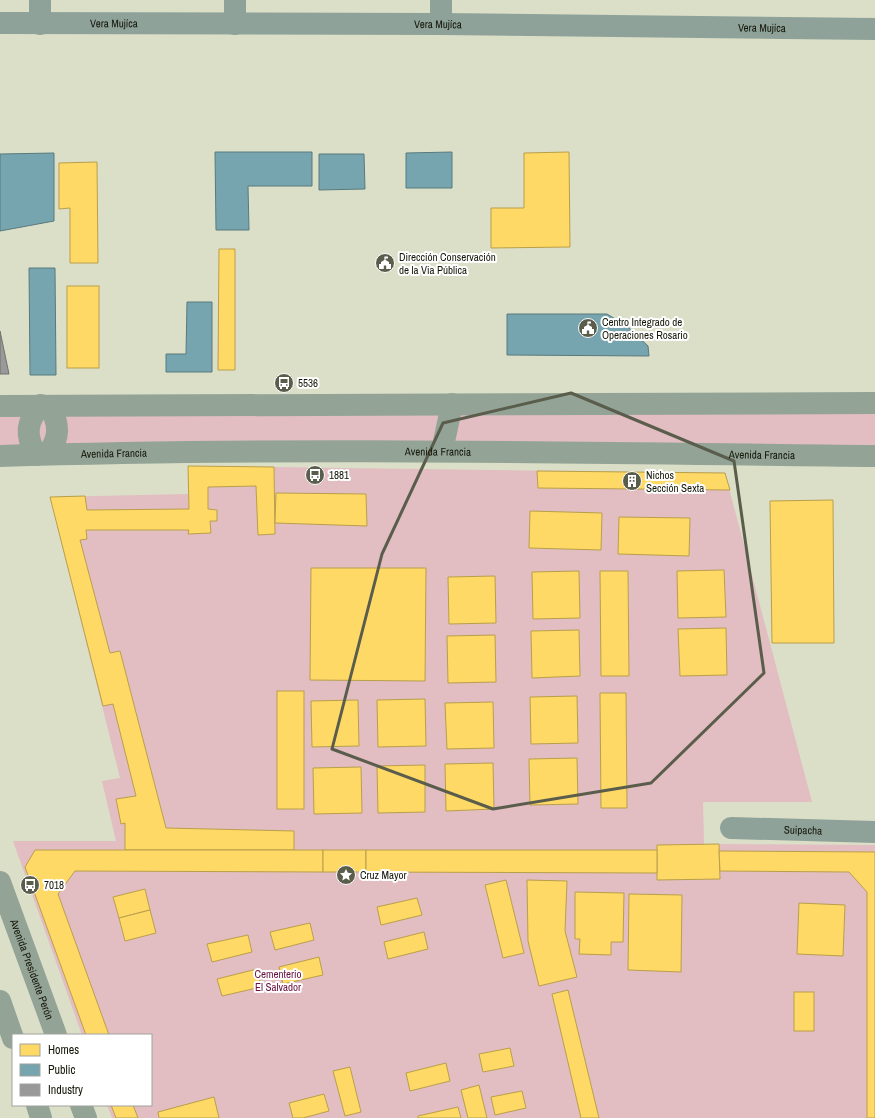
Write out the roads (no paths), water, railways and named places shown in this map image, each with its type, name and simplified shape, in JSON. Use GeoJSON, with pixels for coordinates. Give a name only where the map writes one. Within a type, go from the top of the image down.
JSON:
{"type":"FeatureCollection","features":[{"type":"Feature","properties":{"kind":"main road"},"geometry":{"type":"LineString","coordinates":[[0,406],[875,403]]}},
{"type":"Feature","properties":{"kind":"main road"},"geometry":{"type":"LineString","coordinates":[[442,451],[452,404]]}},
{"type":"Feature","properties":{"kind":"main road"},"geometry":{"type":"LineString","coordinates":[[42,454],[54,446],[57,436],[55,415],[45,406]]}},
{"type":"Feature","properties":{"kind":"main road","name":"Avenida Francia"},"geometry":{"type":"LineString","coordinates":[[0,456],[163,452],[442,451],[875,456]]}},
{"type":"Feature","properties":{"kind":"main road","name":"Avenida Presidente Perón"},"geometry":{"type":"LineString","coordinates":[[0,882],[56,1034]]}},
{"type":"Feature","properties":{"kind":"main road"},"geometry":{"type":"LineString","coordinates":[[0,1001],[12,1035]]}},
{"type":"Feature","properties":{"kind":"main road"},"geometry":{"type":"LineString","coordinates":[[37,1106],[41,1118]]}},
{"type":"Feature","properties":{"kind":"main road"},"geometry":{"type":"LineString","coordinates":[[81,1106],[86,1118]]}},
{"type":"Feature","properties":{"kind":"street"},"geometry":{"type":"LineString","coordinates":[[40,0],[40,24]]}},
{"type":"Feature","properties":{"kind":"street"},"geometry":{"type":"LineString","coordinates":[[236,0],[236,24]]}},
{"type":"Feature","properties":{"kind":"street"},"geometry":{"type":"LineString","coordinates":[[441,0],[441,24]]}},
{"type":"Feature","properties":{"kind":"street","name":"Vera Mujíca"},"geometry":{"type":"LineString","coordinates":[[0,23],[441,24],[875,29]]}},
{"type":"Feature","properties":{"kind":"street","name":"Suipacha"},"geometry":{"type":"LineString","coordinates":[[731,828],[875,832]]}},
{"type":"Feature","properties":{"kind":"place","name":"Dirección Conservación de la Via Pública"},"geometry":{"type":"Point","coordinates":[385,263]}},
{"type":"Feature","properties":{"kind":"place","name":"Centro Integrado de Operaciones Rosario"},"geometry":{"type":"Point","coordinates":[588,328]}},
{"type":"Feature","properties":{"kind":"place","name":"5536"},"geometry":{"type":"Point","coordinates":[284,383]}},
{"type":"Feature","properties":{"kind":"place","name":"1881"},"geometry":{"type":"Point","coordinates":[315,475]}},
{"type":"Feature","properties":{"kind":"place","name":"Nichos Sección Sexta"},"geometry":{"type":"Point","coordinates":[632,481]}},
{"type":"Feature","properties":{"kind":"place","name":"Cruz Mayor"},"geometry":{"type":"Point","coordinates":[346,875]}},
{"type":"Feature","properties":{"kind":"place","name":"7018"},"geometry":{"type":"Point","coordinates":[30,885]}},
{"type":"Feature","properties":{"kind":"park label","name":"Cementerio El Salvador"},"geometry":{"type":"Point","coordinates":[278,980]}}]}
